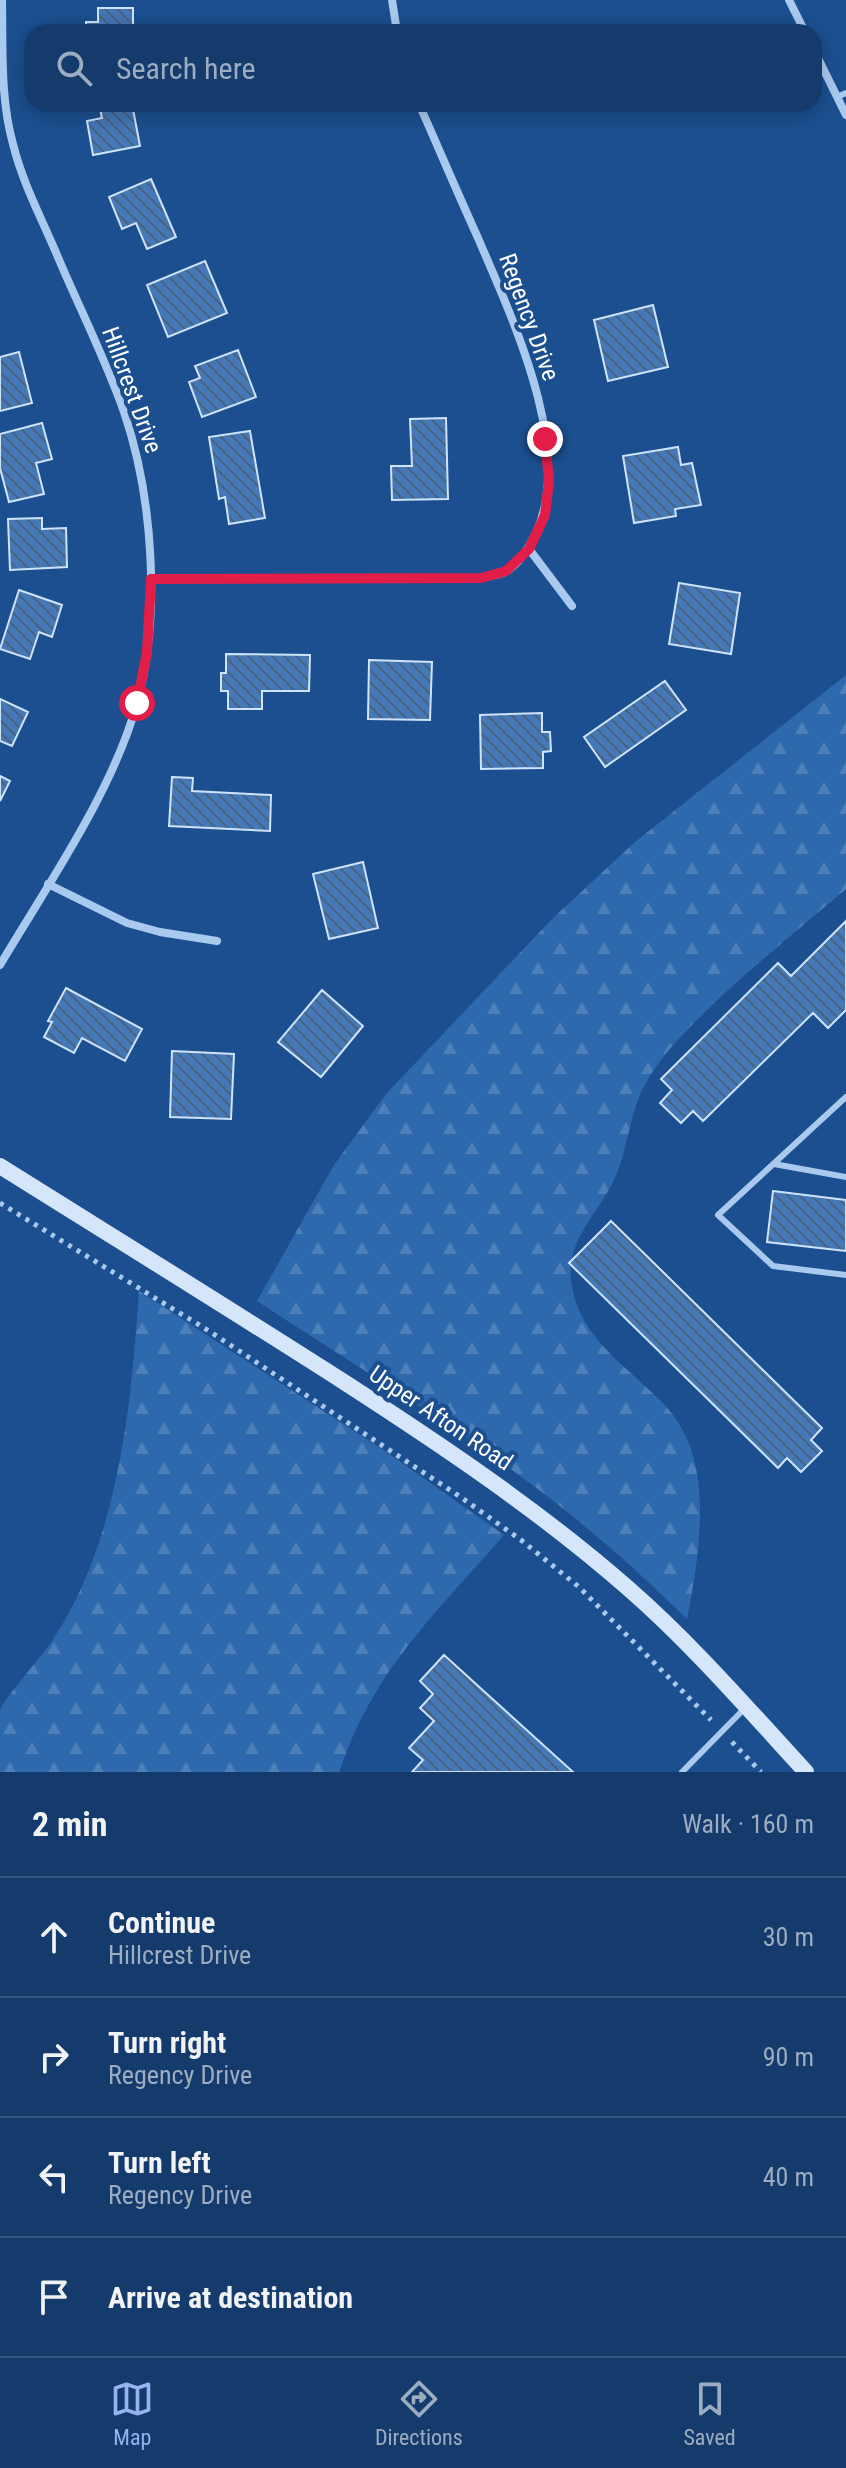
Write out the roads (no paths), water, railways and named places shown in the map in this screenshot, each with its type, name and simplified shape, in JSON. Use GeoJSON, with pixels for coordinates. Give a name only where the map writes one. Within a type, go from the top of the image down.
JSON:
{"type":"FeatureCollection","features":[{"type":"Feature","properties":{"kind":"street","name":"Hillcrest Drive"},"geometry":{"type":"LineString","coordinates":[[0,965],[116,761],[137,703],[147,652],[151,579],[148,517],[124,412],[12,143],[3,68],[2,0]]}},
{"type":"Feature","properties":{"kind":"street"},"geometry":{"type":"LineString","coordinates":[[392,0],[396,24]]}},
{"type":"Feature","properties":{"kind":"street"},"geometry":{"type":"LineString","coordinates":[[789,0],[801,24]]}},
{"type":"Feature","properties":{"kind":"street"},"geometry":{"type":"LineString","coordinates":[[822,63],[842,95],[846,115]]}},
{"type":"Feature","properties":{"kind":"street","name":"Regency Drive"},"geometry":{"type":"LineString","coordinates":[[151,579],[481,578],[506,571],[529,549],[545,515],[549,481],[534,378],[422,112]]}},
{"type":"Feature","properties":{"kind":"street"},"geometry":{"type":"LineString","coordinates":[[529,549],[572,606]]}},
{"type":"Feature","properties":{"kind":"street"},"geometry":{"type":"LineString","coordinates":[[48,884],[127,923],[217,941]]}},
{"type":"Feature","properties":{"kind":"street","name":"Upper Afton Road"},"geometry":{"type":"LineString","coordinates":[[0,1166],[174,1272],[453,1453],[519,1500],[630,1590],[806,1772]]}},
{"type":"Feature","properties":{"kind":"lane"},"geometry":{"type":"LineString","coordinates":[[846,1097],[718,1215],[773,1266],[846,1275]]}},
{"type":"Feature","properties":{"kind":"lane"},"geometry":{"type":"LineString","coordinates":[[774,1164],[846,1177]]}},
{"type":"Feature","properties":{"kind":"lane"},"geometry":{"type":"LineString","coordinates":[[682,1772],[746,1707]]}}]}
